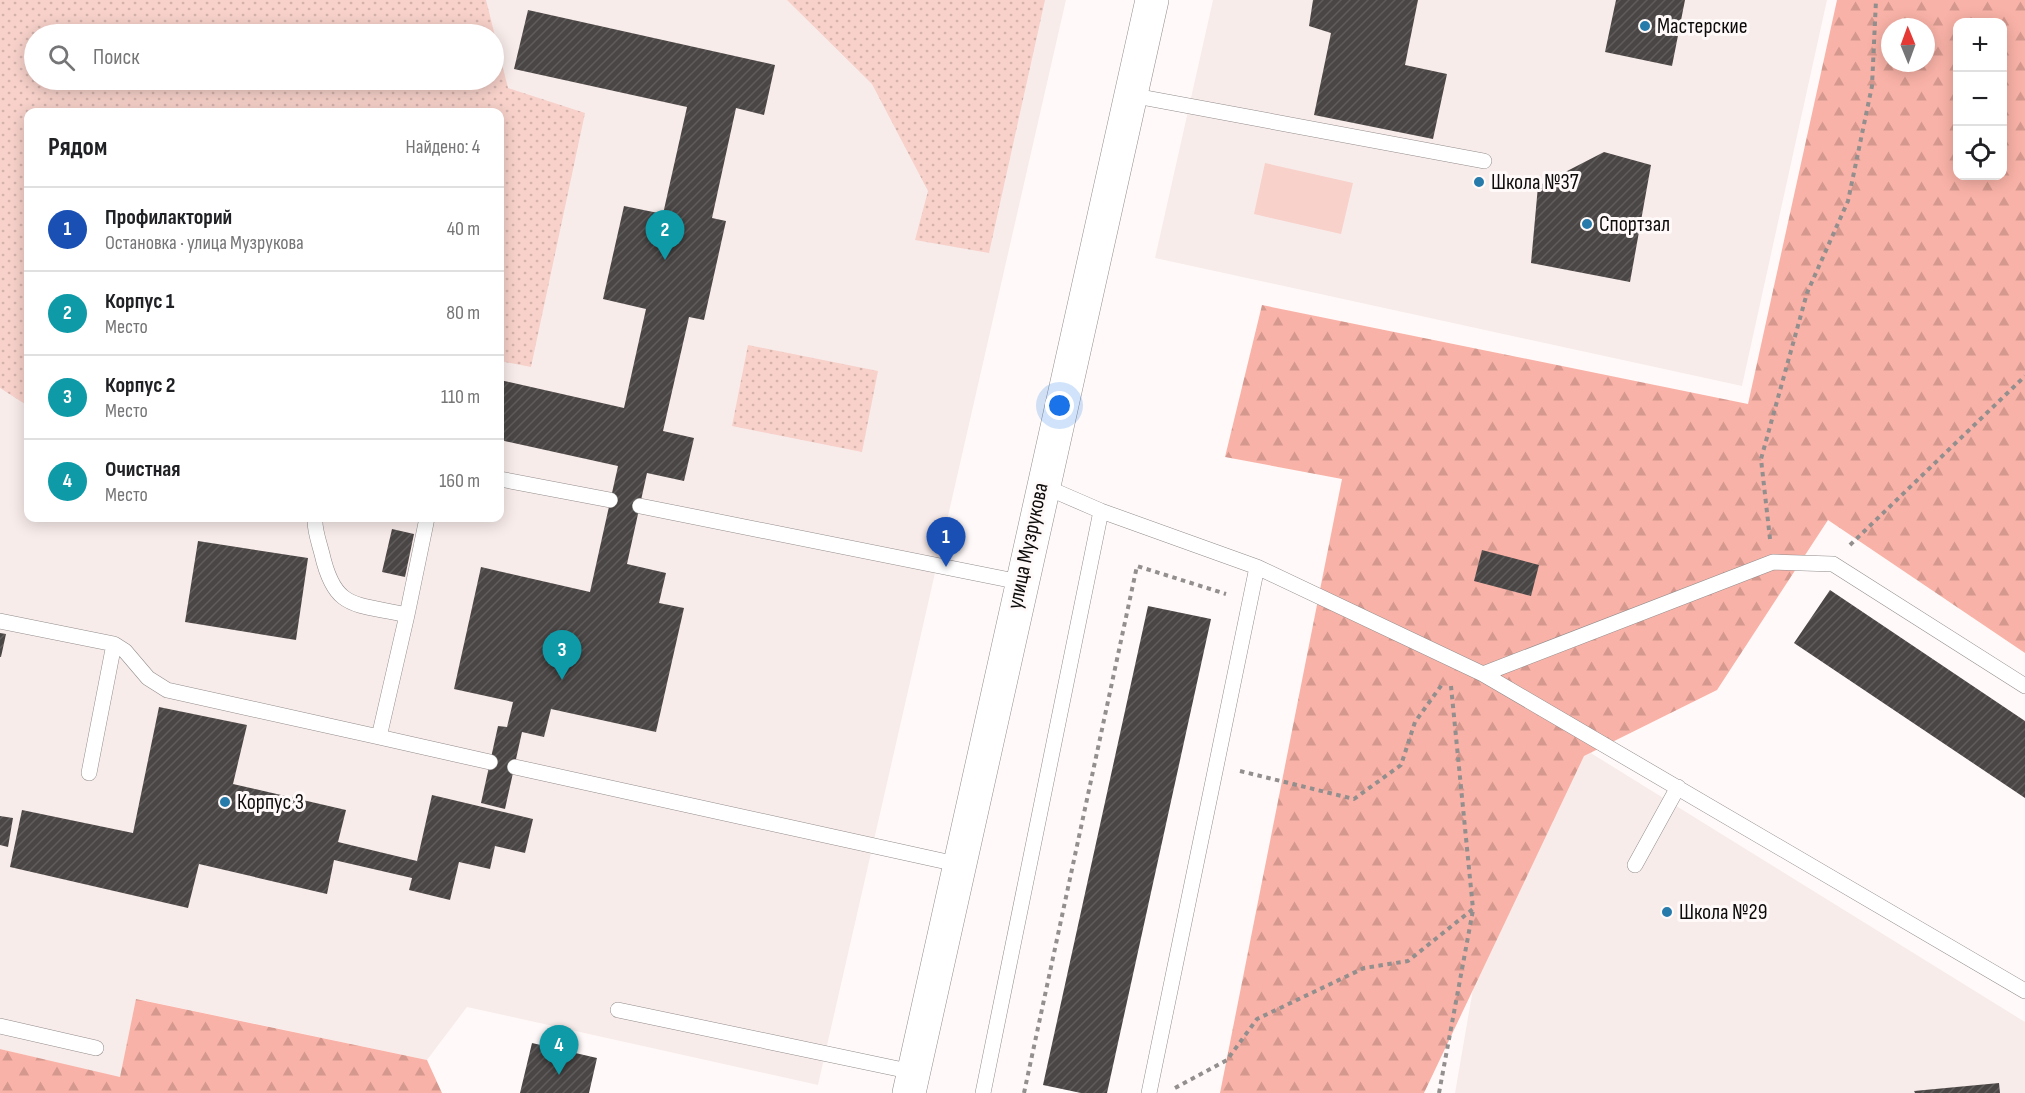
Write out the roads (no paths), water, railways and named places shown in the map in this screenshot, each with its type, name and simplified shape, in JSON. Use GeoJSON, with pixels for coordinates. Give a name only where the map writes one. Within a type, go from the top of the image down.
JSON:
{"type":"FeatureCollection","features":[{"type":"Feature","properties":{"kind":"street","name":"улица Музрукова"},"geometry":{"type":"LineString","coordinates":[[911,1083],[961,865],[1041,486],[1152,0]]}},
{"type":"Feature","properties":{"kind":"lane"},"geometry":{"type":"LineString","coordinates":[[1130,95],[1484,160]]}},
{"type":"Feature","properties":{"kind":"lane"},"geometry":{"type":"LineString","coordinates":[[504,480],[610,500]]}},
{"type":"Feature","properties":{"kind":"lane"},"geometry":{"type":"LineString","coordinates":[[1041,486],[1101,511],[1257,567],[1483,674],[2025,991]]}},
{"type":"Feature","properties":{"kind":"lane"},"geometry":{"type":"LineString","coordinates":[[640,506],[1020,582]]}},
{"type":"Feature","properties":{"kind":"lane"},"geometry":{"type":"LineString","coordinates":[[983,1093],[1101,511]]}},
{"type":"Feature","properties":{"kind":"lane"},"geometry":{"type":"LineString","coordinates":[[316,522],[327,577],[334,591],[345,600],[407,615]]}},
{"type":"Feature","properties":{"kind":"lane"},"geometry":{"type":"LineString","coordinates":[[379,737],[426,522]]}},
{"type":"Feature","properties":{"kind":"lane"},"geometry":{"type":"LineString","coordinates":[[1483,674],[1773,562],[1833,564],[2025,686]]}},
{"type":"Feature","properties":{"kind":"lane"},"geometry":{"type":"LineString","coordinates":[[1149,1093],[1257,567]]}},
{"type":"Feature","properties":{"kind":"lane"},"geometry":{"type":"LineString","coordinates":[[0,621],[114,644],[125,651],[148,678],[167,690],[490,762]]}},
{"type":"Feature","properties":{"kind":"lane"},"geometry":{"type":"LineString","coordinates":[[89,773],[114,644]]}},
{"type":"Feature","properties":{"kind":"lane"},"geometry":{"type":"LineString","coordinates":[[514,767],[961,865]]}},
{"type":"Feature","properties":{"kind":"lane"},"geometry":{"type":"LineString","coordinates":[[1635,865],[1678,786]]}},
{"type":"Feature","properties":{"kind":"lane"},"geometry":{"type":"LineString","coordinates":[[618,1010],[911,1083]]}},
{"type":"Feature","properties":{"kind":"lane"},"geometry":{"type":"LineString","coordinates":[[0,1026],[96,1048]]}},
{"type":"Feature","properties":{"kind":"place","name":"Мастерские"},"geometry":{"type":"Point","coordinates":[1645,26]}},
{"type":"Feature","properties":{"kind":"place","name":"Школа №37"},"geometry":{"type":"Point","coordinates":[1479,182]}},
{"type":"Feature","properties":{"kind":"place","name":"Спортзал"},"geometry":{"type":"Point","coordinates":[1587,224]}},
{"type":"Feature","properties":{"kind":"place","name":"Корпус 1"},"geometry":{"type":"Point","coordinates":[665,260]}},
{"type":"Feature","properties":{"kind":"place","name":"Профилакторий"},"geometry":{"type":"Point","coordinates":[946,567]}},
{"type":"Feature","properties":{"kind":"place","name":"Корпус 2"},"geometry":{"type":"Point","coordinates":[562,680]}},
{"type":"Feature","properties":{"kind":"place","name":"Корпус 3"},"geometry":{"type":"Point","coordinates":[225,802]}},
{"type":"Feature","properties":{"kind":"place","name":"Школа №29"},"geometry":{"type":"Point","coordinates":[1667,912]}},
{"type":"Feature","properties":{"kind":"place","name":"Очистная"},"geometry":{"type":"Point","coordinates":[559,1075]}}]}
